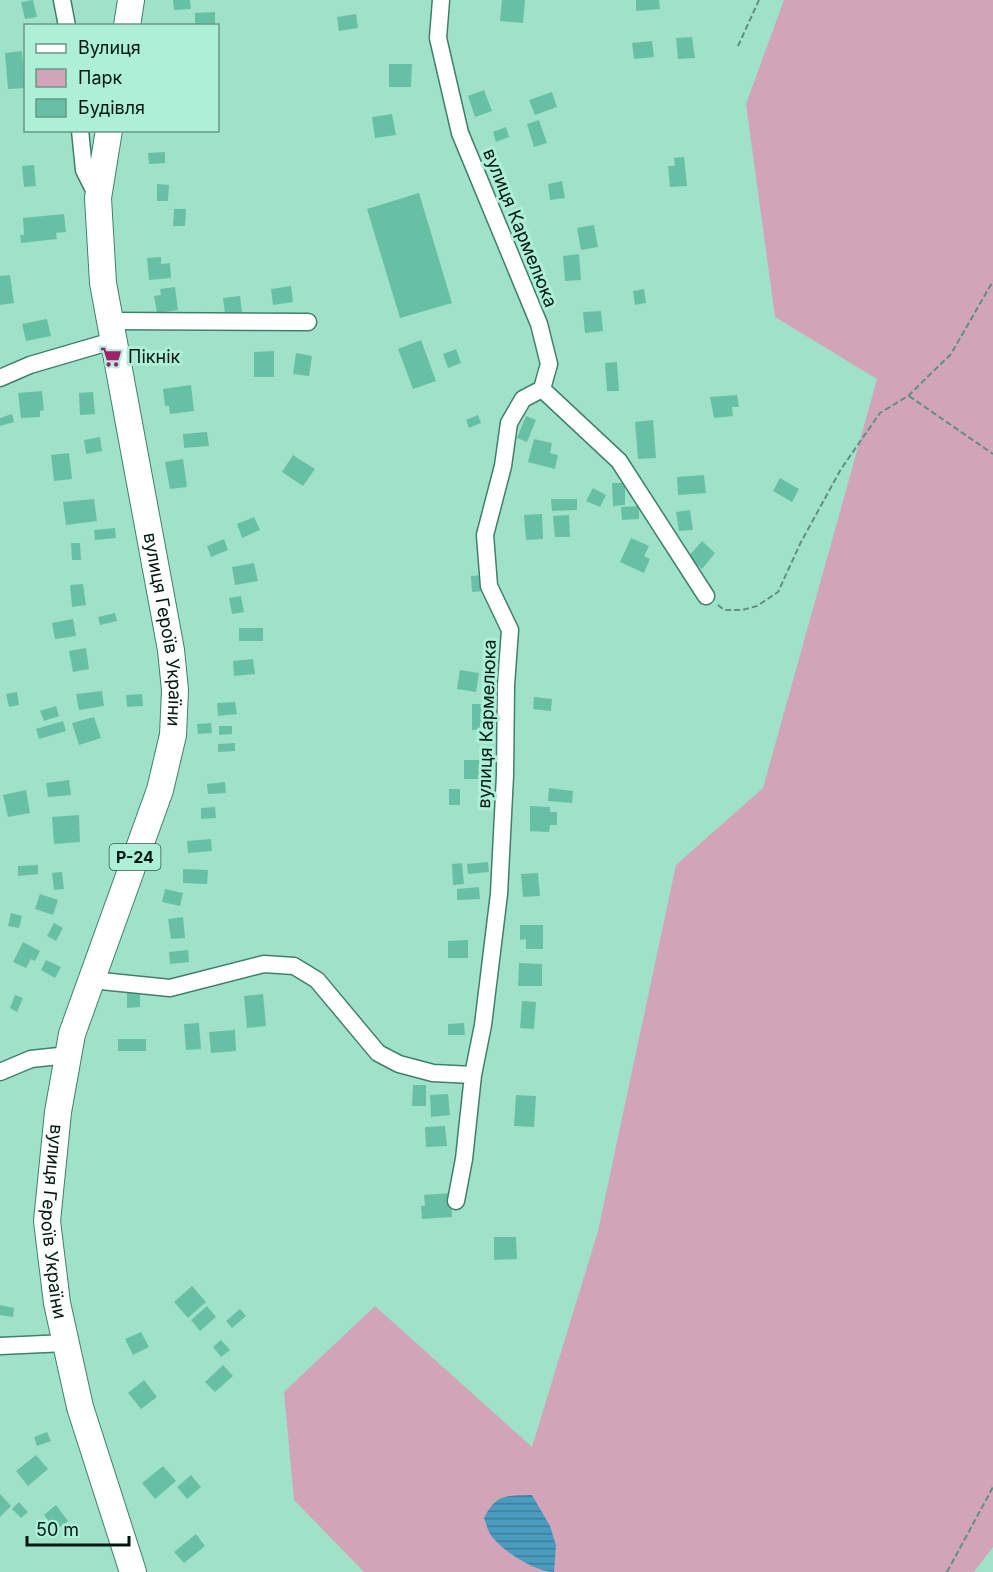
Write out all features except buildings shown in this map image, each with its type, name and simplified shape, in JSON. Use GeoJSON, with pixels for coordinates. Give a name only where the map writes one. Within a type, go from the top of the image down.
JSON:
{"type":"FeatureCollection","features":[{"type":"Feature","properties":{"kind":"main road"},"geometry":{"type":"LineString","coordinates":[[127,24],[131,0]]}},
{"type":"Feature","properties":{"kind":"main road","name":"вулиця Героїв України"},"geometry":{"type":"LineString","coordinates":[[109,132],[98,198],[99,245],[111,331],[171,650],[173,735],[160,790],[72,1034],[58,1113],[47,1221],[57,1303],[80,1407],[133,1572]]}},
{"type":"Feature","properties":{"kind":"street"},"geometry":{"type":"LineString","coordinates":[[62,0],[67,24]]}},
{"type":"Feature","properties":{"kind":"street","name":"вулиця Кармелюка"},"geometry":{"type":"LineString","coordinates":[[441,0],[438,38],[460,133],[539,324],[549,364],[542,389],[523,399],[509,423],[503,466],[485,535],[489,586],[510,630],[506,685],[505,775],[499,894],[483,1025],[473,1075],[464,1159],[456,1201]]}},
{"type":"Feature","properties":{"kind":"street"},"geometry":{"type":"LineString","coordinates":[[80,132],[84,170],[98,198]]}},
{"type":"Feature","properties":{"kind":"street"},"geometry":{"type":"LineString","coordinates":[[0,378],[111,331],[308,322]]}},
{"type":"Feature","properties":{"kind":"street"},"geometry":{"type":"LineString","coordinates":[[542,389],[619,461],[706,596]]}},
{"type":"Feature","properties":{"kind":"street"},"geometry":{"type":"LineString","coordinates":[[91,980],[170,988],[264,964],[294,966],[317,980],[378,1053],[399,1064],[434,1073],[473,1075]]}},
{"type":"Feature","properties":{"kind":"street"},"geometry":{"type":"LineString","coordinates":[[0,1072],[31,1059],[68,1055]]}},
{"type":"Feature","properties":{"kind":"street"},"geometry":{"type":"LineString","coordinates":[[0,1346],[66,1343]]}},
{"type":"Feature","properties":{"kind":"path"},"geometry":{"type":"LineString","coordinates":[[738,46],[759,0]]}},
{"type":"Feature","properties":{"kind":"path"},"geometry":{"type":"LineString","coordinates":[[706,596],[724,610],[742,610],[757,606],[778,592],[801,542],[841,469],[880,413],[908,396],[951,354],[993,281]]}},
{"type":"Feature","properties":{"kind":"path"},"geometry":{"type":"LineString","coordinates":[[908,396],[993,454]]}},
{"type":"Feature","properties":{"kind":"path"},"geometry":{"type":"LineString","coordinates":[[947,1572],[993,1487]]}},
{"type":"Feature","properties":{"kind":"green space"},"geometry":{"type":"Polygon","coordinates":[[[784,0],[993,0],[993,1547],[974,1572],[364,1572],[294,1500],[284,1392],[375,1306],[532,1447],[598,1231],[676,865],[763,788],[877,379],[775,317],[746,104],[784,0]]]}},
{"type":"Feature","properties":{"kind":"water"},"geometry":{"type":"Polygon","coordinates":[[[532,1495],[550,1526],[556,1545],[554,1572],[527,1564],[509,1552],[494,1539],[484,1518],[498,1500],[532,1495]]]}},
{"type":"Feature","properties":{"kind":"place","name":"Пікнік"},"geometry":{"type":"Point","coordinates":[111,357]}}]}
